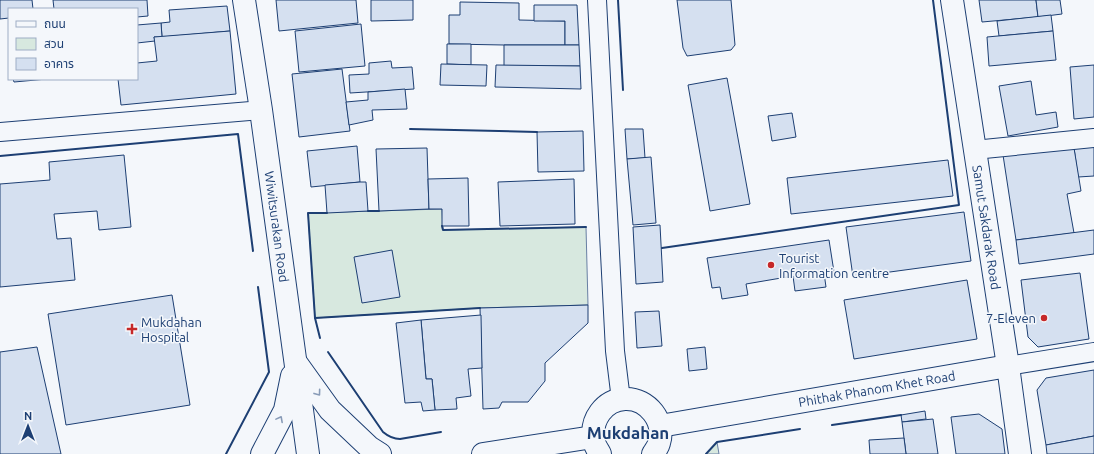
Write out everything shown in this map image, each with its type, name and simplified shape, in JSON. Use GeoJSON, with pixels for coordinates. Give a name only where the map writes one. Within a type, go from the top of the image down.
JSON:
{"type":"FeatureCollection","features":[{"type":"Feature","properties":{"kind":"main road","name":"Wiwitsurakan Road"},"geometry":{"type":"LineString","coordinates":[[244,0],[261,110],[308,454]]}},
{"type":"Feature","properties":{"kind":"main road","name":"Samut Sakdarak Road"},"geometry":{"type":"LineString","coordinates":[[952,0],[1020,454]]}},
{"type":"Feature","properties":{"kind":"main road"},"geometry":{"type":"LineString","coordinates":[[262,454],[285,410],[295,361]]}},
{"type":"Feature","properties":{"kind":"main road"},"geometry":{"type":"LineString","coordinates":[[295,361],[330,410],[370,447],[380,454]]}},
{"type":"Feature","properties":{"kind":"main road","name":"Phithak Phanom Khet Road"},"geometry":{"type":"LineString","coordinates":[[660,426],[1008,366]]}},
{"type":"Feature","properties":{"kind":"main road"},"geometry":{"type":"LineString","coordinates":[[483,454],[597,446],[593,430],[595,419],[602,410],[614,401],[626,399],[638,401],[649,407],[659,422],[659,444],[653,454]]}},
{"type":"Feature","properties":{"kind":"street"},"geometry":{"type":"LineString","coordinates":[[597,0],[615,351],[621,400]]}},
{"type":"Feature","properties":{"kind":"street"},"geometry":{"type":"LineString","coordinates":[[0,132],[261,110]]}},
{"type":"Feature","properties":{"kind":"street"},"geometry":{"type":"LineString","coordinates":[[974,150],[1094,138]]}},
{"type":"Feature","properties":{"kind":"street","name":"Phithak Phanom Khet Road"},"geometry":{"type":"LineString","coordinates":[[1008,366],[1094,352]]}},
{"type":"Feature","properties":{"kind":"green space"},"geometry":{"type":"Polygon","coordinates":[[[442,209],[443,230],[586,227],[588,305],[480,308],[315,318],[308,213],[442,209]]]}},
{"type":"Feature","properties":{"kind":"green space"},"geometry":{"type":"Polygon","coordinates":[[[717,442],[719,454],[706,454],[717,442]]]}},
{"type":"Feature","properties":{"kind":"building"},"geometry":{"type":"Polygon","coordinates":[[[0,0],[32,0],[33,8],[8,8],[8,18],[0,19],[0,0]]]}},
{"type":"Feature","properties":{"kind":"building"},"geometry":{"type":"Polygon","coordinates":[[[53,0],[147,0],[148,16],[138,17],[138,8],[54,8],[53,0]]]}},
{"type":"Feature","properties":{"kind":"building"},"geometry":{"type":"Polygon","coordinates":[[[276,0],[356,0],[358,23],[279,31],[276,0]]]}},
{"type":"Feature","properties":{"kind":"building"},"geometry":{"type":"Polygon","coordinates":[[[371,0],[413,0],[413,20],[371,21],[371,0]]]}},
{"type":"Feature","properties":{"kind":"building"},"geometry":{"type":"Polygon","coordinates":[[[677,0],[731,0],[735,45],[731,50],[687,56],[683,48],[677,0]]]}},
{"type":"Feature","properties":{"kind":"building"},"geometry":{"type":"Polygon","coordinates":[[[979,0],[1036,0],[1038,17],[982,22],[979,0]]]}},
{"type":"Feature","properties":{"kind":"building"},"geometry":{"type":"Polygon","coordinates":[[[1036,0],[1060,0],[1062,14],[1038,17],[1036,0]]]}},
{"type":"Feature","properties":{"kind":"building"},"geometry":{"type":"Polygon","coordinates":[[[460,2],[519,3],[519,20],[565,21],[565,45],[449,44],[449,15],[460,15],[460,2]]]}},
{"type":"Feature","properties":{"kind":"building"},"geometry":{"type":"Polygon","coordinates":[[[534,5],[577,5],[579,45],[565,45],[565,21],[534,21],[534,5]]]}},
{"type":"Feature","properties":{"kind":"building"},"geometry":{"type":"Polygon","coordinates":[[[227,6],[230,31],[162,37],[161,23],[170,22],[169,10],[227,6]]]}},
{"type":"Feature","properties":{"kind":"building"},"geometry":{"type":"Polygon","coordinates":[[[1051,15],[1053,31],[999,36],[997,21],[1051,15]]]}},
{"type":"Feature","properties":{"kind":"building"},"geometry":{"type":"Polygon","coordinates":[[[161,23],[162,37],[154,37],[155,41],[138,43],[138,25],[161,23]]]}},
{"type":"Feature","properties":{"kind":"building"},"geometry":{"type":"Polygon","coordinates":[[[361,24],[365,66],[299,72],[295,31],[361,24]]]}},
{"type":"Feature","properties":{"kind":"building"},"geometry":{"type":"Polygon","coordinates":[[[230,31],[236,94],[121,105],[118,80],[138,80],[138,63],[157,61],[154,37],[230,31]]]}},
{"type":"Feature","properties":{"kind":"building"},"geometry":{"type":"Polygon","coordinates":[[[1053,31],[1056,60],[989,66],[987,37],[1053,31]]]}},
{"type":"Feature","properties":{"kind":"building"},"geometry":{"type":"Polygon","coordinates":[[[447,44],[471,44],[471,65],[447,64],[447,44]]]}},
{"type":"Feature","properties":{"kind":"building"},"geometry":{"type":"Polygon","coordinates":[[[504,45],[579,45],[580,66],[504,66],[504,45]]]}},
{"type":"Feature","properties":{"kind":"building"},"geometry":{"type":"Polygon","coordinates":[[[391,61],[392,68],[412,67],[414,89],[350,93],[349,75],[369,74],[369,63],[391,61]]]}},
{"type":"Feature","properties":{"kind":"building"},"geometry":{"type":"Polygon","coordinates":[[[441,64],[487,65],[486,86],[440,85],[441,64]]]}},
{"type":"Feature","properties":{"kind":"building"},"geometry":{"type":"Polygon","coordinates":[[[496,65],[580,66],[581,89],[495,87],[496,65]]]}},
{"type":"Feature","properties":{"kind":"building"},"geometry":{"type":"Polygon","coordinates":[[[1094,65],[1094,117],[1074,119],[1070,67],[1094,65]]]}},
{"type":"Feature","properties":{"kind":"building"},"geometry":{"type":"Polygon","coordinates":[[[342,69],[350,131],[299,137],[292,74],[342,69]]]}},
{"type":"Feature","properties":{"kind":"building"},"geometry":{"type":"Polygon","coordinates":[[[727,78],[750,204],[710,211],[688,85],[727,78]]]}},
{"type":"Feature","properties":{"kind":"building"},"geometry":{"type":"Polygon","coordinates":[[[13,80],[36,80],[14,82],[13,80]]]}},
{"type":"Feature","properties":{"kind":"building"},"geometry":{"type":"Polygon","coordinates":[[[1031,81],[1036,115],[1056,112],[1058,127],[1008,136],[999,86],[1031,81]]]}},
{"type":"Feature","properties":{"kind":"building"},"geometry":{"type":"Polygon","coordinates":[[[405,89],[407,109],[372,110],[373,120],[349,125],[346,102],[368,100],[368,92],[405,89]]]}},
{"type":"Feature","properties":{"kind":"building"},"geometry":{"type":"Polygon","coordinates":[[[792,113],[796,137],[772,141],[768,116],[792,113]]]}},
{"type":"Feature","properties":{"kind":"building"},"geometry":{"type":"Polygon","coordinates":[[[625,129],[643,129],[645,158],[627,159],[625,129]]]}},
{"type":"Feature","properties":{"kind":"building"},"geometry":{"type":"Polygon","coordinates":[[[583,131],[584,171],[538,172],[537,132],[583,131]]]}},
{"type":"Feature","properties":{"kind":"building"},"geometry":{"type":"Polygon","coordinates":[[[1094,145],[1094,176],[1078,177],[1074,148],[1094,145]]]}},
{"type":"Feature","properties":{"kind":"building"},"geometry":{"type":"Polygon","coordinates":[[[357,146],[360,182],[311,187],[307,151],[357,146]]]}},
{"type":"Feature","properties":{"kind":"building"},"geometry":{"type":"Polygon","coordinates":[[[427,148],[429,209],[379,211],[376,149],[427,148]]]}},
{"type":"Feature","properties":{"kind":"building"},"geometry":{"type":"Polygon","coordinates":[[[1074,148],[1081,191],[1067,194],[1074,233],[1016,240],[1003,155],[1074,148]]]}},
{"type":"Feature","properties":{"kind":"building"},"geometry":{"type":"Polygon","coordinates":[[[124,155],[131,227],[99,230],[97,211],[54,214],[57,239],[71,238],[75,280],[0,287],[0,184],[50,180],[49,162],[124,155]]]}},
{"type":"Feature","properties":{"kind":"building"},"geometry":{"type":"Polygon","coordinates":[[[651,157],[656,223],[633,225],[627,159],[651,157]]]}},
{"type":"Feature","properties":{"kind":"building"},"geometry":{"type":"Polygon","coordinates":[[[948,160],[953,196],[791,214],[787,178],[948,160]]]}},
{"type":"Feature","properties":{"kind":"building"},"geometry":{"type":"Polygon","coordinates":[[[468,178],[469,226],[442,226],[442,209],[429,209],[428,179],[468,178]]]}},
{"type":"Feature","properties":{"kind":"building"},"geometry":{"type":"Polygon","coordinates":[[[574,179],[575,224],[500,226],[498,182],[574,179]]]}},
{"type":"Feature","properties":{"kind":"building"},"geometry":{"type":"Polygon","coordinates":[[[366,182],[368,211],[327,213],[325,185],[366,182]]]}},
{"type":"Feature","properties":{"kind":"building"},"geometry":{"type":"Polygon","coordinates":[[[964,212],[971,261],[853,277],[846,227],[964,212]]]}},
{"type":"Feature","properties":{"kind":"building"},"geometry":{"type":"Polygon","coordinates":[[[660,225],[663,282],[636,284],[633,227],[660,225]]]}},
{"type":"Feature","properties":{"kind":"building"},"geometry":{"type":"Polygon","coordinates":[[[1094,230],[1094,254],[1019,264],[1016,240],[1094,230]]]}},
{"type":"Feature","properties":{"kind":"building","name":"Tourist Information centre"},"geometry":{"type":"Polygon","coordinates":[[[829,240],[834,272],[824,273],[826,287],[795,291],[793,276],[746,284],[748,295],[722,299],[720,287],[712,288],[707,258],[829,240]]]}},
{"type":"Feature","properties":{"kind":"building"},"geometry":{"type":"Polygon","coordinates":[[[392,250],[400,297],[362,303],[354,257],[392,250]]]}},
{"type":"Feature","properties":{"kind":"building"},"geometry":{"type":"Polygon","coordinates":[[[1080,273],[1089,339],[1038,347],[1028,337],[1021,280],[1080,273]]]}},
{"type":"Feature","properties":{"kind":"building"},"geometry":{"type":"Polygon","coordinates":[[[967,280],[977,339],[854,359],[844,300],[967,280]]]}},
{"type":"Feature","properties":{"kind":"building"},"geometry":{"type":"Polygon","coordinates":[[[172,295],[190,405],[66,425],[48,314],[172,295]]]}},
{"type":"Feature","properties":{"kind":"building"},"geometry":{"type":"Polygon","coordinates":[[[588,305],[588,323],[545,363],[545,381],[528,402],[502,402],[499,408],[483,409],[480,308],[588,305]]]}},
{"type":"Feature","properties":{"kind":"building"},"geometry":{"type":"Polygon","coordinates":[[[659,311],[662,346],[637,348],[635,312],[659,311]]]}},
{"type":"Feature","properties":{"kind":"building"},"geometry":{"type":"Polygon","coordinates":[[[481,315],[482,368],[468,369],[471,396],[456,398],[457,409],[435,410],[432,379],[426,379],[421,320],[481,315]]]}},
{"type":"Feature","properties":{"kind":"building"},"geometry":{"type":"Polygon","coordinates":[[[421,320],[426,379],[432,379],[435,410],[423,411],[421,402],[405,403],[396,323],[421,320]]]}},
{"type":"Feature","properties":{"kind":"building"},"geometry":{"type":"Polygon","coordinates":[[[37,347],[61,454],[0,454],[0,352],[37,347]]]}},
{"type":"Feature","properties":{"kind":"building"},"geometry":{"type":"Polygon","coordinates":[[[705,347],[707,369],[689,371],[687,349],[705,347]]]}},
{"type":"Feature","properties":{"kind":"building"},"geometry":{"type":"Polygon","coordinates":[[[1094,370],[1094,436],[1046,445],[1037,390],[1046,378],[1094,370]]]}},
{"type":"Feature","properties":{"kind":"building"},"geometry":{"type":"Polygon","coordinates":[[[925,411],[926,419],[902,422],[901,415],[925,411]]]}},
{"type":"Feature","properties":{"kind":"building"},"geometry":{"type":"Polygon","coordinates":[[[979,414],[1002,429],[1005,454],[956,454],[951,417],[979,414]]]}},
{"type":"Feature","properties":{"kind":"building"},"geometry":{"type":"Polygon","coordinates":[[[933,419],[938,454],[906,454],[902,422],[933,419]]]}},
{"type":"Feature","properties":{"kind":"building"},"geometry":{"type":"Polygon","coordinates":[[[1094,436],[1094,454],[1047,454],[1046,445],[1094,436]]]}},
{"type":"Feature","properties":{"kind":"building"},"geometry":{"type":"Polygon","coordinates":[[[904,438],[906,454],[870,454],[869,440],[904,438]]]}},
{"type":"Feature","properties":{"kind":"wall"},"geometry":{"type":"LineString","coordinates":[[618,0],[623,90]]}},
{"type":"Feature","properties":{"kind":"wall"},"geometry":{"type":"LineString","coordinates":[[662,248],[959,205],[933,0]]}},
{"type":"Feature","properties":{"kind":"wall"},"geometry":{"type":"LineString","coordinates":[[410,129],[537,132]]}},
{"type":"Feature","properties":{"kind":"wall"},"geometry":{"type":"LineString","coordinates":[[0,156],[238,134],[253,251]]}},
{"type":"Feature","properties":{"kind":"wall"},"geometry":{"type":"LineString","coordinates":[[368,211],[379,211]]}},
{"type":"Feature","properties":{"kind":"wall"},"geometry":{"type":"LineString","coordinates":[[315,318],[308,213],[327,213]]}},
{"type":"Feature","properties":{"kind":"wall"},"geometry":{"type":"LineString","coordinates":[[442,226],[443,230],[586,227]]}},
{"type":"Feature","properties":{"kind":"wall"},"geometry":{"type":"LineString","coordinates":[[226,454],[269,372],[258,287]]}},
{"type":"Feature","properties":{"kind":"wall"},"geometry":{"type":"LineString","coordinates":[[320,338],[315,318],[480,308]]}},
{"type":"Feature","properties":{"kind":"wall"},"geometry":{"type":"LineString","coordinates":[[328,352],[383,432],[387,435],[400,439],[441,432]]}},
{"type":"Feature","properties":{"kind":"wall"},"geometry":{"type":"LineString","coordinates":[[832,425],[901,415]]}},
{"type":"Feature","properties":{"kind":"wall"},"geometry":{"type":"LineString","coordinates":[[706,454],[717,442],[800,429]]}},
{"type":"Feature","properties":{"kind":"place","name":"Tourist Information centre"},"geometry":{"type":"Point","coordinates":[771,265]}},
{"type":"Feature","properties":{"kind":"place","name":"7-Eleven"},"geometry":{"type":"Point","coordinates":[1044,318]}},
{"type":"Feature","properties":{"kind":"place","name":"Mukdahan Hospital"},"geometry":{"type":"Point","coordinates":[132,329]}},
{"type":"Feature","properties":{"kind":"district","name":"Mukdahan"},"geometry":{"type":"Point","coordinates":[628,433]}}]}
